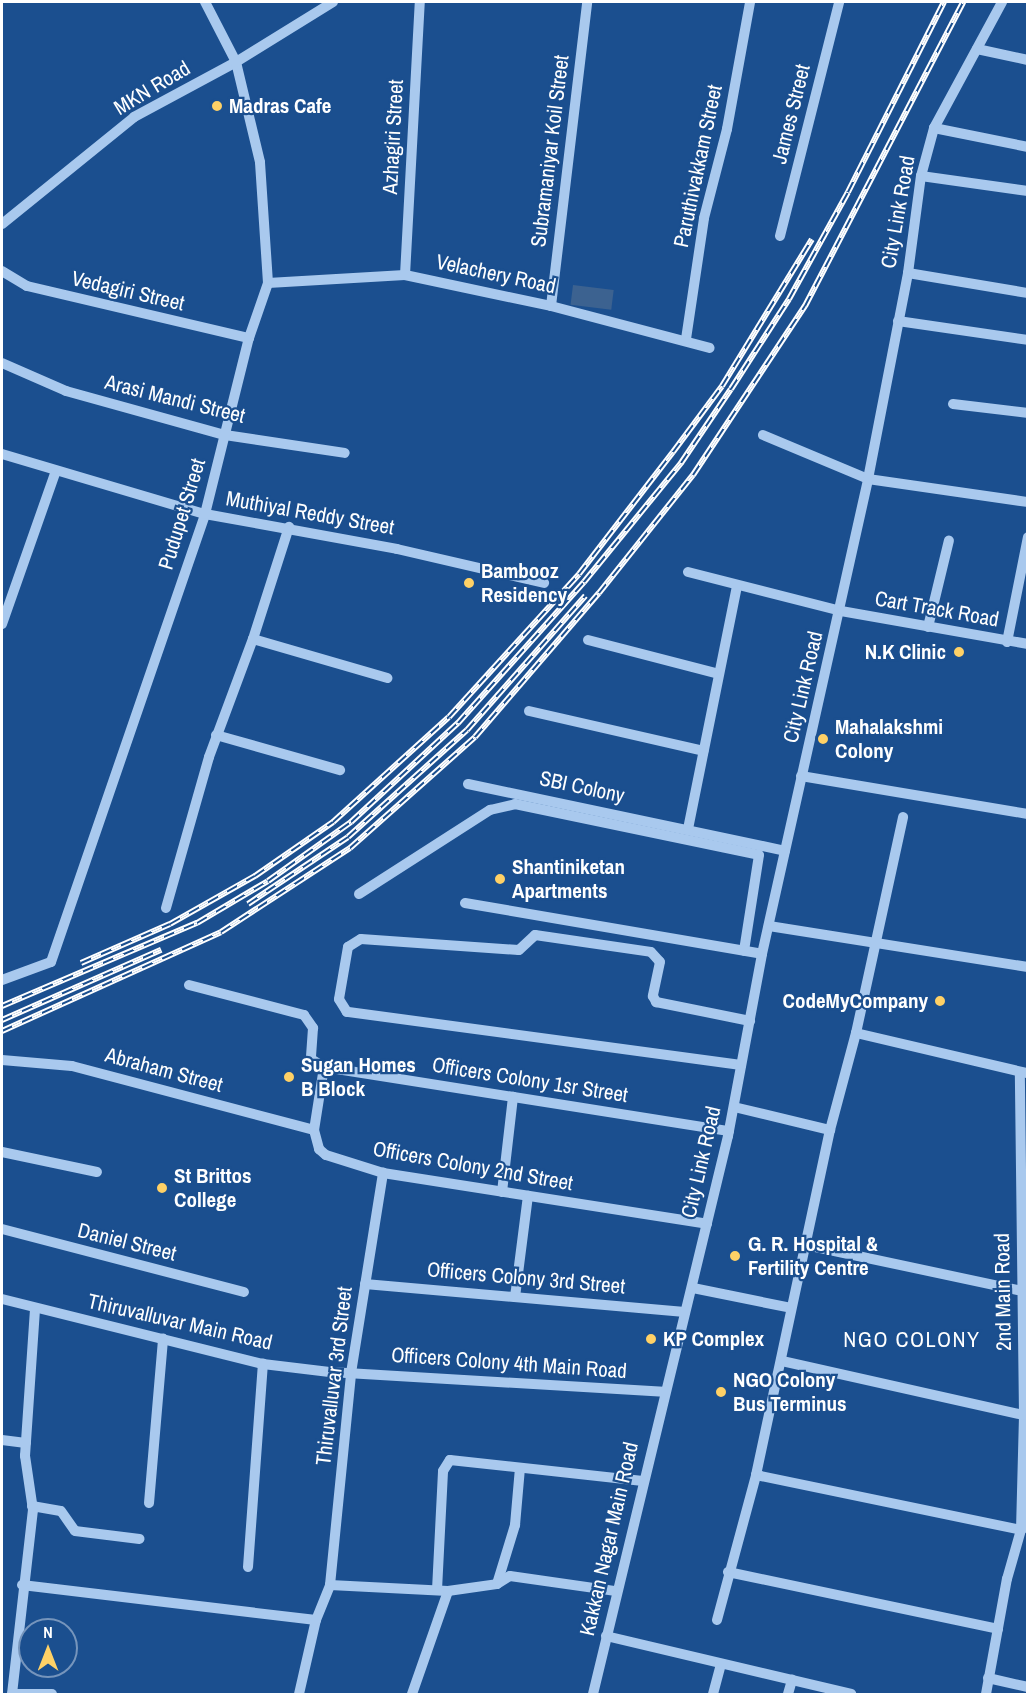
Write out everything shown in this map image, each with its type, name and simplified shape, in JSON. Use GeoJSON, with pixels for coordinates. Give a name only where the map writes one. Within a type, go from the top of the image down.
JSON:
{"type":"FeatureCollection","features":[{"type":"Feature","properties":{"kind":"street","name":"Pudupet Street"},"geometry":{"type":"LineString","coordinates":[[2,980],[50,964],[205,514],[249,338],[268,283],[260,162],[237,62],[205,2]]}},
{"type":"Feature","properties":{"kind":"street","name":"MKN Road"},"geometry":{"type":"LineString","coordinates":[[2,224],[134,117],[237,62],[333,2]]}},
{"type":"Feature","properties":{"kind":"street","name":"Azhagiri Street"},"geometry":{"type":"LineString","coordinates":[[405,275],[420,2]]}},
{"type":"Feature","properties":{"kind":"street","name":"Subramaniyar Koil Street"},"geometry":{"type":"LineString","coordinates":[[551,306],[587,2]]}},
{"type":"Feature","properties":{"kind":"street","name":"Paruthivakkam Street"},"geometry":{"type":"LineString","coordinates":[[686,339],[704,218],[727,129],[750,2]]}},
{"type":"Feature","properties":{"kind":"street","name":"James Street"},"geometry":{"type":"LineString","coordinates":[[780,236],[839,2]]}},
{"type":"Feature","properties":{"kind":"street","name":"City Link Road"},"geometry":{"type":"LineString","coordinates":[[663,1392],[693,1288],[729,1131],[762,954],[841,611],[908,273],[921,176],[934,128],[1002,2]]}},
{"type":"Feature","properties":{"kind":"street"},"geometry":{"type":"LineString","coordinates":[[977,50],[1028,60]]}},
{"type":"Feature","properties":{"kind":"street"},"geometry":{"type":"LineString","coordinates":[[934,128],[1028,147]]}},
{"type":"Feature","properties":{"kind":"street"},"geometry":{"type":"LineString","coordinates":[[921,176],[1028,191]]}},
{"type":"Feature","properties":{"kind":"street","name":"Vedagiri Street"},"geometry":{"type":"LineString","coordinates":[[2,271],[27,286],[249,338]]}},
{"type":"Feature","properties":{"kind":"street"},"geometry":{"type":"LineString","coordinates":[[908,273],[1028,292]]}},
{"type":"Feature","properties":{"kind":"street","name":"Velachery Road"},"geometry":{"type":"LineString","coordinates":[[268,283],[405,275],[551,306],[686,339],[710,348]]}},
{"type":"Feature","properties":{"kind":"street"},"geometry":{"type":"LineString","coordinates":[[898,321],[1028,340]]}},
{"type":"Feature","properties":{"kind":"street","name":"Arasi Mandi Street"},"geometry":{"type":"LineString","coordinates":[[2,363],[66,391],[225,435],[345,453]]}},
{"type":"Feature","properties":{"kind":"street"},"geometry":{"type":"LineString","coordinates":[[953,404],[1028,413]]}},
{"type":"Feature","properties":{"kind":"street"},"geometry":{"type":"LineString","coordinates":[[763,435],[868,479],[1028,502]]}},
{"type":"Feature","properties":{"kind":"street","name":"Muthiyal Reddy Street"},"geometry":{"type":"LineString","coordinates":[[2,454],[205,514],[289,527],[544,583]]}},
{"type":"Feature","properties":{"kind":"street"},"geometry":{"type":"LineString","coordinates":[[2,624],[56,471]]}},
{"type":"Feature","properties":{"kind":"street"},"geometry":{"type":"LineString","coordinates":[[166,908],[216,735],[253,639],[289,527]]}},
{"type":"Feature","properties":{"kind":"street"},"geometry":{"type":"LineString","coordinates":[[1007,642],[1028,537]]}},
{"type":"Feature","properties":{"kind":"street"},"geometry":{"type":"LineString","coordinates":[[928,627],[949,540]]}},
{"type":"Feature","properties":{"kind":"street"},"geometry":{"type":"LineString","coordinates":[[688,572],[841,611]]}},
{"type":"Feature","properties":{"kind":"street"},"geometry":{"type":"LineString","coordinates":[[688,829],[737,586]]}},
{"type":"Feature","properties":{"kind":"street","name":"Cart Track Road"},"geometry":{"type":"LineString","coordinates":[[841,611],[1028,644]]}},
{"type":"Feature","properties":{"kind":"street"},"geometry":{"type":"LineString","coordinates":[[253,639],[387,678]]}},
{"type":"Feature","properties":{"kind":"street"},"geometry":{"type":"LineString","coordinates":[[588,640],[719,674]]}},
{"type":"Feature","properties":{"kind":"street"},"geometry":{"type":"LineString","coordinates":[[529,711],[703,751]]}},
{"type":"Feature","properties":{"kind":"street"},"geometry":{"type":"LineString","coordinates":[[216,735],[340,770]]}},
{"type":"Feature","properties":{"kind":"street"},"geometry":{"type":"LineString","coordinates":[[801,777],[1028,814]]}},
{"type":"Feature","properties":{"kind":"street","name":"SBI Colony"},"geometry":{"type":"LineString","coordinates":[[468,784],[785,851]]}},
{"type":"Feature","properties":{"kind":"street"},"geometry":{"type":"LineString","coordinates":[[359,894],[490,810],[515,804],[759,855],[744,951]]}},
{"type":"Feature","properties":{"kind":"street"},"geometry":{"type":"LineString","coordinates":[[717,1620],[728,1572],[756,1475],[782,1361],[790,1308],[807,1245],[830,1130],[856,1033],[903,817]]}},
{"type":"Feature","properties":{"kind":"street"},"geometry":{"type":"LineString","coordinates":[[465,903],[762,954]]}},
{"type":"Feature","properties":{"kind":"street"},"geometry":{"type":"LineString","coordinates":[[769,926],[1028,967]]}},
{"type":"Feature","properties":{"kind":"street"},"geometry":{"type":"LineString","coordinates":[[741,1065],[347,1012],[339,999],[348,947],[361,939],[519,950],[535,935],[651,952],[660,962],[653,996],[656,1002],[750,1021]]}},
{"type":"Feature","properties":{"kind":"street"},"geometry":{"type":"LineString","coordinates":[[189,985],[304,1015],[313,1028],[311,1059],[324,1067],[314,1130]]}},
{"type":"Feature","properties":{"kind":"street"},"geometry":{"type":"LineString","coordinates":[[856,1033],[1024,1073]]}},
{"type":"Feature","properties":{"kind":"street","name":"Abraham Street"},"geometry":{"type":"LineString","coordinates":[[2,1060],[72,1066],[314,1130]]}},
{"type":"Feature","properties":{"kind":"street","name":"Officers Colony 1sr Street"},"geometry":{"type":"LineString","coordinates":[[324,1067],[729,1131]]}},
{"type":"Feature","properties":{"kind":"street","name":"2nd Main Road"},"geometry":{"type":"LineString","coordinates":[[986,1695],[998,1629],[1025,1512],[1022,1291],[1024,1073]]}},
{"type":"Feature","properties":{"kind":"street"},"geometry":{"type":"LineString","coordinates":[[502,1192],[513,1097]]}},
{"type":"Feature","properties":{"kind":"street"},"geometry":{"type":"LineString","coordinates":[[734,1107],[830,1130]]}},
{"type":"Feature","properties":{"kind":"street","name":"Officers Colony 2nd Street"},"geometry":{"type":"LineString","coordinates":[[314,1130],[319,1149],[326,1155],[383,1173],[707,1224]]}},
{"type":"Feature","properties":{"kind":"street"},"geometry":{"type":"LineString","coordinates":[[2,1152],[97,1172]]}},
{"type":"Feature","properties":{"kind":"street","name":"Thiruvalluvar 3rd Street"},"geometry":{"type":"LineString","coordinates":[[299,1695],[316,1620],[330,1585],[351,1373],[383,1173]]}},
{"type":"Feature","properties":{"kind":"street"},"geometry":{"type":"LineString","coordinates":[[514,1297],[528,1196]]}},
{"type":"Feature","properties":{"kind":"street","name":"Daniel Street"},"geometry":{"type":"LineString","coordinates":[[2,1229],[244,1292]]}},
{"type":"Feature","properties":{"kind":"street"},"geometry":{"type":"LineString","coordinates":[[807,1245],[1022,1291]]}},
{"type":"Feature","properties":{"kind":"street","name":"Officers Colony 3rd Street"},"geometry":{"type":"LineString","coordinates":[[365,1284],[685,1312]]}},
{"type":"Feature","properties":{"kind":"street"},"geometry":{"type":"LineString","coordinates":[[693,1288],[790,1308]]}},
{"type":"Feature","properties":{"kind":"street","name":"Thiruvalluvar Main Road"},"geometry":{"type":"LineString","coordinates":[[2,1299],[263,1364],[351,1373]]}},
{"type":"Feature","properties":{"kind":"street"},"geometry":{"type":"LineString","coordinates":[[35,1308],[26,1443],[32,1506],[12,1694],[51,1695]]}},
{"type":"Feature","properties":{"kind":"street"},"geometry":{"type":"LineString","coordinates":[[149,1503],[163,1339]]}},
{"type":"Feature","properties":{"kind":"street"},"geometry":{"type":"LineString","coordinates":[[782,1361],[1024,1415]]}},
{"type":"Feature","properties":{"kind":"street"},"geometry":{"type":"LineString","coordinates":[[248,1568],[263,1364]]}},
{"type":"Feature","properties":{"kind":"street","name":"Officers Colony 4th Main Road"},"geometry":{"type":"LineString","coordinates":[[351,1373],[663,1392]]}},
{"type":"Feature","properties":{"kind":"street","name":"Kakkan Nagar Main Road"},"geometry":{"type":"LineString","coordinates":[[593,1695],[663,1392]]}},
{"type":"Feature","properties":{"kind":"street"},"geometry":{"type":"LineString","coordinates":[[2,1440],[26,1443]]}},
{"type":"Feature","properties":{"kind":"street"},"geometry":{"type":"LineString","coordinates":[[412,1695],[442,1591],[447,1463],[643,1481]]}},
{"type":"Feature","properties":{"kind":"street"},"geometry":{"type":"LineString","coordinates":[[497,1584],[515,1525],[520,1468]]}},
{"type":"Feature","properties":{"kind":"street"},"geometry":{"type":"LineString","coordinates":[[756,1475],[1021,1530]]}},
{"type":"Feature","properties":{"kind":"street"},"geometry":{"type":"LineString","coordinates":[[32,1506],[61,1511],[75,1531],[140,1539]]}},
{"type":"Feature","properties":{"kind":"street"},"geometry":{"type":"LineString","coordinates":[[728,1572],[998,1629]]}},
{"type":"Feature","properties":{"kind":"street"},"geometry":{"type":"LineString","coordinates":[[330,1585],[442,1591],[497,1584],[510,1576],[616,1591]]}},
{"type":"Feature","properties":{"kind":"street"},"geometry":{"type":"LineString","coordinates":[[22,1585],[316,1620]]}},
{"type":"Feature","properties":{"kind":"street"},"geometry":{"type":"LineString","coordinates":[[606,1636],[847,1694]]}},
{"type":"Feature","properties":{"kind":"street"},"geometry":{"type":"LineString","coordinates":[[713,1695],[721,1664]]}},
{"type":"Feature","properties":{"kind":"street"},"geometry":{"type":"LineString","coordinates":[[988,1678],[1028,1687]]}},
{"type":"Feature","properties":{"kind":"street"},"geometry":{"type":"LineString","coordinates":[[788,1695],[792,1680]]}},
{"type":"Feature","properties":{"kind":"water"},"geometry":{"type":"Polygon","coordinates":[[[573,285],[614,290],[611,310],[571,305],[573,285]]]}},
{"type":"Feature","properties":{"kind":"railway"},"geometry":{"type":"LineString","coordinates":[[2,1006],[197,923],[268,881],[351,822],[458,723],[584,582],[681,463],[731,389],[789,299],[848,192],[944,2]]}},
{"type":"Feature","properties":{"kind":"railway"},"geometry":{"type":"LineString","coordinates":[[2,1031],[221,932],[350,848],[475,737],[599,593],[693,475],[805,306],[963,2]]}},
{"type":"Feature","properties":{"kind":"railway"},"geometry":{"type":"LineString","coordinates":[[81,963],[170,924],[255,876],[333,822],[449,717],[579,574],[673,452],[722,386],[812,239]]}},
{"type":"Feature","properties":{"kind":"railway"},"geometry":{"type":"LineString","coordinates":[[248,904],[348,837],[467,730],[585,596]]}},
{"type":"Feature","properties":{"kind":"railway"},"geometry":{"type":"LineString","coordinates":[[2,1020],[161,950]]}},
{"type":"Feature","properties":{"kind":"place","name":"Madras Cafe"},"geometry":{"type":"Point","coordinates":[217,106]}},
{"type":"Feature","properties":{"kind":"place","name":"Bambooz Residency"},"geometry":{"type":"Point","coordinates":[469,583]}},
{"type":"Feature","properties":{"kind":"place","name":"N.K Clinic"},"geometry":{"type":"Point","coordinates":[959,652]}},
{"type":"Feature","properties":{"kind":"place","name":"Mahalakshmi Colony"},"geometry":{"type":"Point","coordinates":[823,739]}},
{"type":"Feature","properties":{"kind":"place","name":"Shantiniketan Apartments"},"geometry":{"type":"Point","coordinates":[500,879]}},
{"type":"Feature","properties":{"kind":"place","name":"CodeMyCompany"},"geometry":{"type":"Point","coordinates":[940,1001]}},
{"type":"Feature","properties":{"kind":"place","name":"Sugan Homes B Block"},"geometry":{"type":"Point","coordinates":[289,1077]}},
{"type":"Feature","properties":{"kind":"place","name":"St Brittos College"},"geometry":{"type":"Point","coordinates":[162,1188]}},
{"type":"Feature","properties":{"kind":"place","name":"G. R. Hospital & Fertility Centre"},"geometry":{"type":"Point","coordinates":[735,1256]}},
{"type":"Feature","properties":{"kind":"place","name":"KP Complex"},"geometry":{"type":"Point","coordinates":[651,1339]}},
{"type":"Feature","properties":{"kind":"place","name":"NGO Colony Bus Terminus"},"geometry":{"type":"Point","coordinates":[721,1392]}},
{"type":"Feature","properties":{"kind":"district","name":"NGO COLONY"},"geometry":{"type":"Point","coordinates":[912,1340]}}]}
